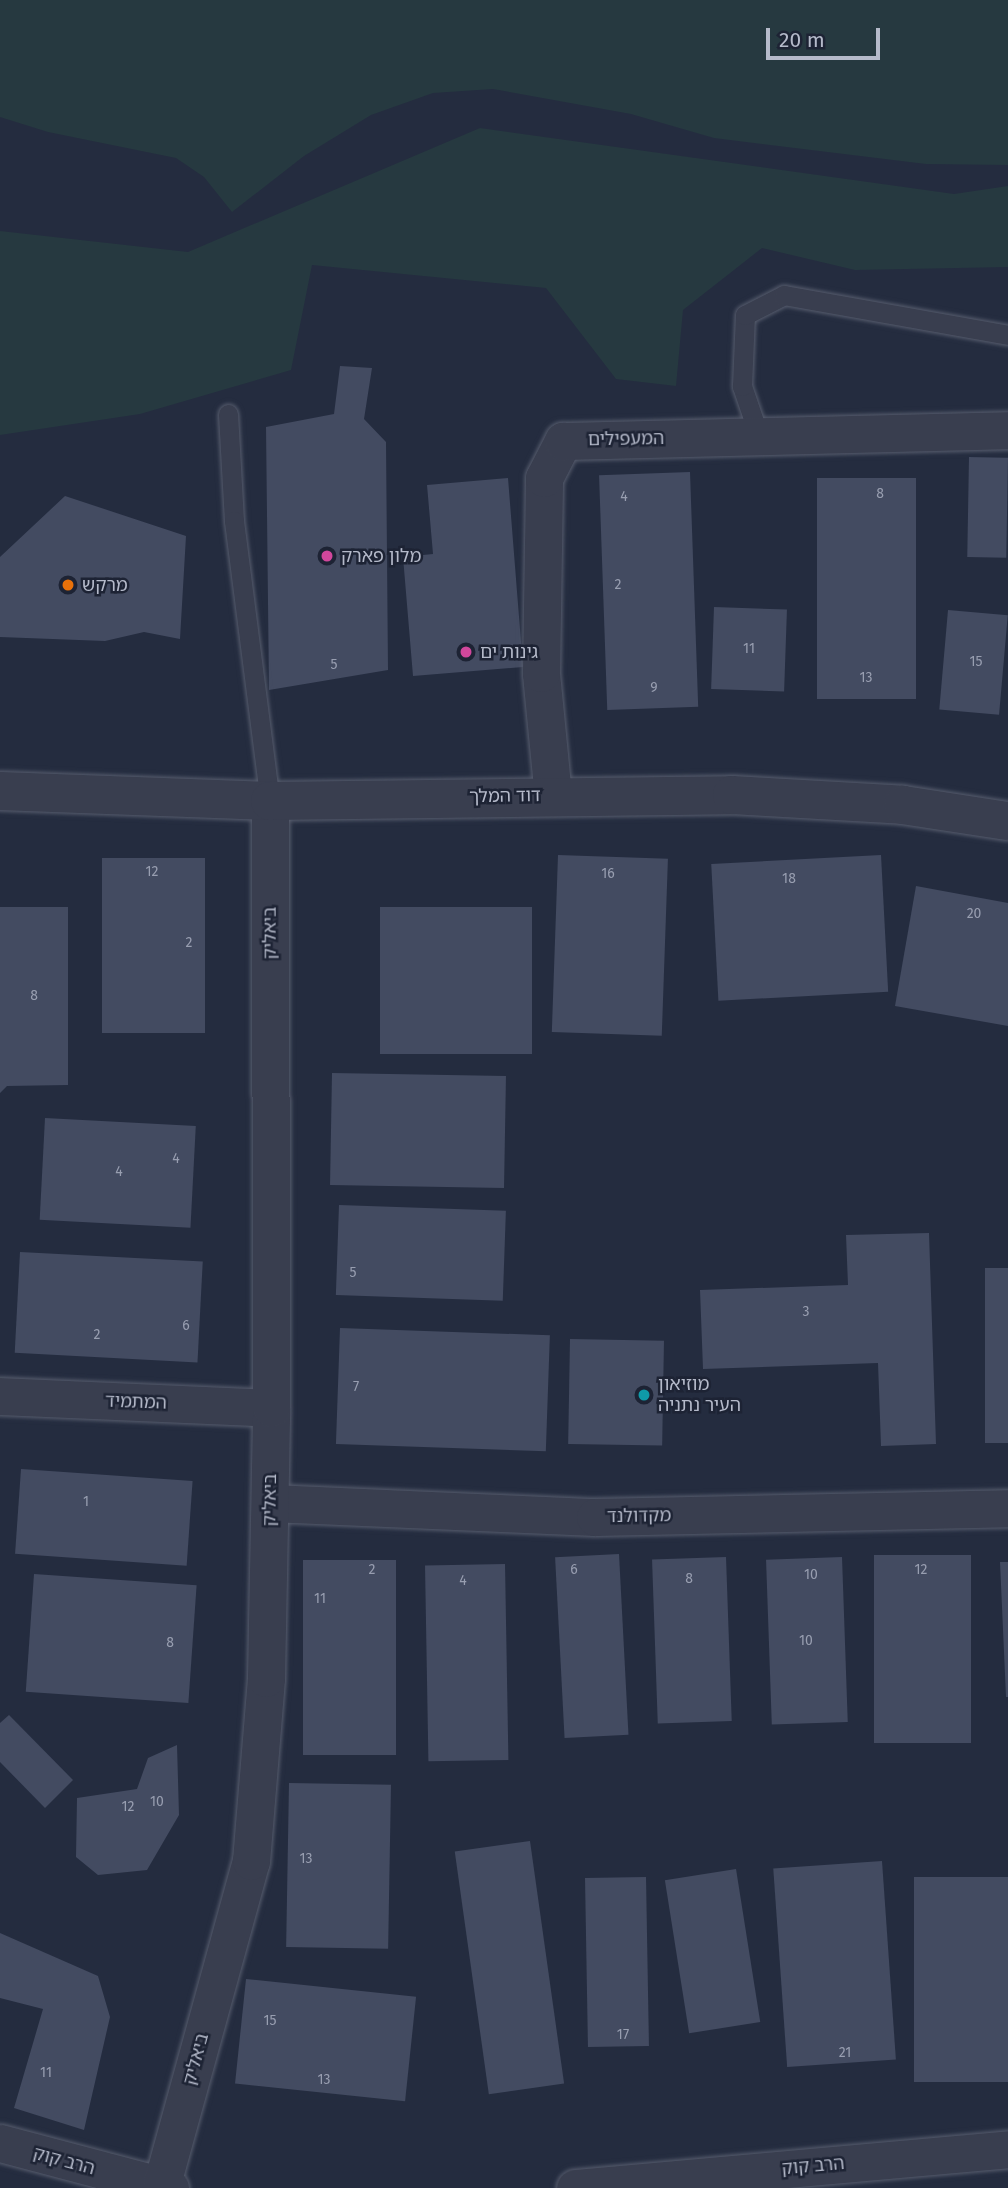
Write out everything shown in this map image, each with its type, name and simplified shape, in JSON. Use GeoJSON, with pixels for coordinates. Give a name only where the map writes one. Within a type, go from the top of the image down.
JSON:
{"type":"FeatureCollection","features":[{"type":"Feature","properties":{"kind":"street","name":"המעפילים"},"geometry":{"type":"LineString","coordinates":[[553,796],[541,673],[544,478],[563,440],[1008,430]]}},
{"type":"Feature","properties":{"kind":"street","name":"דוד המלך"},"geometry":{"type":"LineString","coordinates":[[0,792],[270,801],[732,795],[904,806],[1008,821]]}},
{"type":"Feature","properties":{"kind":"street","name":"ביאליק"},"geometry":{"type":"LineString","coordinates":[[161,2187],[251,1861],[266,1678],[271,1503],[270,801]]}},
{"type":"Feature","properties":{"kind":"street","name":"המתמיד"},"geometry":{"type":"LineString","coordinates":[[0,1396],[271,1408]]}},
{"type":"Feature","properties":{"kind":"street","name":"מקדולנד"},"geometry":{"type":"LineString","coordinates":[[271,1503],[595,1517],[1008,1508]]}},
{"type":"Feature","properties":{"kind":"street","name":"הרב קוק"},"geometry":{"type":"LineString","coordinates":[[0,2143],[170,2188]]}},
{"type":"Feature","properties":{"kind":"street","name":"הרב קוק"},"geometry":{"type":"LineString","coordinates":[[576,2188],[1008,2149]]}},
{"type":"Feature","properties":{"kind":"lane"},"geometry":{"type":"LineString","coordinates":[[759,436],[742,386],[745,315],[784,295],[1008,335]]}},
{"type":"Feature","properties":{"kind":"lane"},"geometry":{"type":"LineString","coordinates":[[228,414],[234,521],[270,801]]}},
{"type":"Feature","properties":{"kind":"shaded area"},"geometry":{"type":"Polygon","coordinates":[[[0,0],[1008,0],[1008,165],[926,164],[714,138],[631,114],[493,89],[433,93],[371,115],[304,156],[232,212],[204,177],[176,158],[48,132],[0,117],[0,0]]]}},
{"type":"Feature","properties":{"kind":"shaded area"},"geometry":{"type":"Polygon","coordinates":[[[480,128],[954,194],[1008,186],[1008,267],[855,270],[762,248],[683,310],[676,386],[616,379],[546,288],[312,265],[291,370],[140,414],[0,435],[0,231],[188,252],[480,128]]]}},
{"type":"Feature","properties":{"kind":"building","name":"מלון פארק"},"geometry":{"type":"Polygon","coordinates":[[[340,366],[372,368],[364,419],[386,442],[388,670],[269,690],[266,427],[334,414],[340,366]]]}},
{"type":"Feature","properties":{"kind":"building"},"geometry":{"type":"Polygon","coordinates":[[[969,457],[1008,458],[1006,558],[967,557],[969,457]]]}},
{"type":"Feature","properties":{"kind":"building"},"geometry":{"type":"Polygon","coordinates":[[[690,472],[698,707],[607,710],[599,475],[690,472]]]}},
{"type":"Feature","properties":{"kind":"building"},"geometry":{"type":"Polygon","coordinates":[[[508,478],[523,667],[413,676],[403,557],[433,554],[427,485],[508,478]]]}},
{"type":"Feature","properties":{"kind":"building"},"geometry":{"type":"Polygon","coordinates":[[[817,478],[916,478],[916,699],[817,699],[817,478]]]}},
{"type":"Feature","properties":{"kind":"building"},"geometry":{"type":"Polygon","coordinates":[[[65,496],[186,536],[180,639],[144,632],[105,641],[0,637],[0,557],[65,496]]]}},
{"type":"Feature","properties":{"kind":"building"},"geometry":{"type":"Polygon","coordinates":[[[714,607],[787,610],[784,691],[711,689],[714,607]]]}},
{"type":"Feature","properties":{"kind":"building"},"geometry":{"type":"Polygon","coordinates":[[[948,610],[1008,615],[999,715],[939,710],[948,610]]]}},
{"type":"Feature","properties":{"kind":"building"},"geometry":{"type":"Polygon","coordinates":[[[558,855],[668,859],[662,1036],[552,1032],[558,855]]]}},
{"type":"Feature","properties":{"kind":"building"},"geometry":{"type":"Polygon","coordinates":[[[881,855],[888,992],[718,1001],[711,864],[881,855]]]}},
{"type":"Feature","properties":{"kind":"building"},"geometry":{"type":"Polygon","coordinates":[[[102,858],[205,858],[205,1033],[102,1033],[102,858]]]}},
{"type":"Feature","properties":{"kind":"building"},"geometry":{"type":"Polygon","coordinates":[[[916,886],[1008,903],[1008,1026],[895,1006],[916,886]]]}},
{"type":"Feature","properties":{"kind":"building"},"geometry":{"type":"Polygon","coordinates":[[[0,907],[68,907],[68,1085],[7,1086],[0,1093],[0,907]]]}},
{"type":"Feature","properties":{"kind":"building"},"geometry":{"type":"Polygon","coordinates":[[[380,907],[532,907],[532,1054],[380,1054],[380,907]]]}},
{"type":"Feature","properties":{"kind":"building"},"geometry":{"type":"Polygon","coordinates":[[[332,1073],[506,1076],[504,1188],[330,1185],[332,1073]]]}},
{"type":"Feature","properties":{"kind":"building"},"geometry":{"type":"Polygon","coordinates":[[[45,1118],[196,1126],[190,1228],[40,1220],[45,1118]]]}},
{"type":"Feature","properties":{"kind":"building"},"geometry":{"type":"Polygon","coordinates":[[[339,1205],[506,1211],[503,1301],[336,1295],[339,1205]]]}},
{"type":"Feature","properties":{"kind":"building"},"geometry":{"type":"Polygon","coordinates":[[[929,1233],[936,1444],[881,1446],[878,1363],[703,1369],[700,1290],[848,1285],[846,1235],[929,1233]]]}},
{"type":"Feature","properties":{"kind":"building"},"geometry":{"type":"Polygon","coordinates":[[[20,1252],[203,1262],[197,1362],[15,1353],[20,1252]]]}},
{"type":"Feature","properties":{"kind":"building"},"geometry":{"type":"Polygon","coordinates":[[[985,1268],[1008,1268],[1008,1443],[985,1443],[985,1268]]]}},
{"type":"Feature","properties":{"kind":"building"},"geometry":{"type":"Polygon","coordinates":[[[340,1328],[550,1335],[546,1451],[336,1444],[340,1328]]]}},
{"type":"Feature","properties":{"kind":"building"},"geometry":{"type":"Polygon","coordinates":[[[570,1339],[664,1341],[662,1446],[568,1444],[570,1339]]]}},
{"type":"Feature","properties":{"kind":"building"},"geometry":{"type":"Polygon","coordinates":[[[21,1469],[193,1481],[187,1566],[15,1554],[21,1469]]]}},
{"type":"Feature","properties":{"kind":"building"},"geometry":{"type":"Polygon","coordinates":[[[619,1554],[628,1735],[565,1738],[555,1557],[619,1554]]]}},
{"type":"Feature","properties":{"kind":"building"},"geometry":{"type":"Polygon","coordinates":[[[874,1555],[971,1555],[971,1743],[874,1743],[874,1555]]]}},
{"type":"Feature","properties":{"kind":"building"},"geometry":{"type":"Polygon","coordinates":[[[726,1557],[732,1721],[658,1723],[652,1560],[726,1557]]]}},
{"type":"Feature","properties":{"kind":"building"},"geometry":{"type":"Polygon","coordinates":[[[842,1557],[848,1722],[772,1725],[766,1560],[842,1557]]]}},
{"type":"Feature","properties":{"kind":"building"},"geometry":{"type":"Polygon","coordinates":[[[303,1560],[396,1560],[396,1755],[303,1755],[303,1560]]]}},
{"type":"Feature","properties":{"kind":"building"},"geometry":{"type":"Polygon","coordinates":[[[1000,1562],[1008,1562],[1008,1697],[1006,1697],[1000,1562]]]}},
{"type":"Feature","properties":{"kind":"building"},"geometry":{"type":"Polygon","coordinates":[[[505,1564],[508,1760],[428,1761],[425,1565],[505,1564]]]}},
{"type":"Feature","properties":{"kind":"building"},"geometry":{"type":"Polygon","coordinates":[[[34,1574],[197,1585],[188,1703],[26,1692],[34,1574]]]}},
{"type":"Feature","properties":{"kind":"building"},"geometry":{"type":"Polygon","coordinates":[[[9,1715],[73,1780],[45,1808],[0,1762],[0,1723],[9,1715]]]}},
{"type":"Feature","properties":{"kind":"building"},"geometry":{"type":"Polygon","coordinates":[[[177,1745],[179,1815],[147,1870],[98,1875],[76,1857],[77,1798],[137,1789],[148,1758],[177,1745]]]}},
{"type":"Feature","properties":{"kind":"building"},"geometry":{"type":"Polygon","coordinates":[[[289,1783],[391,1785],[388,1949],[286,1947],[289,1783]]]}},
{"type":"Feature","properties":{"kind":"building"},"geometry":{"type":"Polygon","coordinates":[[[530,1841],[564,2084],[489,2094],[455,1852],[530,1841]]]}},
{"type":"Feature","properties":{"kind":"building"},"geometry":{"type":"Polygon","coordinates":[[[882,1861],[896,2060],[787,2067],[773,1869],[882,1861]]]}},
{"type":"Feature","properties":{"kind":"building"},"geometry":{"type":"Polygon","coordinates":[[[736,1869],[760,2022],[689,2033],[665,1880],[736,1869]]]}},
{"type":"Feature","properties":{"kind":"building"},"geometry":{"type":"Polygon","coordinates":[[[646,1877],[649,2046],[588,2047],[585,1878],[646,1877]]]}},
{"type":"Feature","properties":{"kind":"building"},"geometry":{"type":"Polygon","coordinates":[[[914,1877],[1008,1877],[1008,2082],[914,2082],[914,1877]]]}},
{"type":"Feature","properties":{"kind":"building"},"geometry":{"type":"Polygon","coordinates":[[[0,1933],[98,1976],[110,2017],[84,2130],[14,2108],[43,2009],[0,1998],[0,1933]]]}},
{"type":"Feature","properties":{"kind":"building"},"geometry":{"type":"Polygon","coordinates":[[[246,1979],[416,1997],[405,2101],[235,2083],[246,1979]]]}},
{"type":"Feature","properties":{"kind":"place","name":"מלון פארק"},"geometry":{"type":"Point","coordinates":[327,556]}},
{"type":"Feature","properties":{"kind":"place","name":"מרקש"},"geometry":{"type":"Point","coordinates":[68,585]}},
{"type":"Feature","properties":{"kind":"place","name":"גינות ים"},"geometry":{"type":"Point","coordinates":[466,652]}},
{"type":"Feature","properties":{"kind":"place","name":"מוזיאון העיר נתניה"},"geometry":{"type":"Point","coordinates":[644,1395]}}]}
